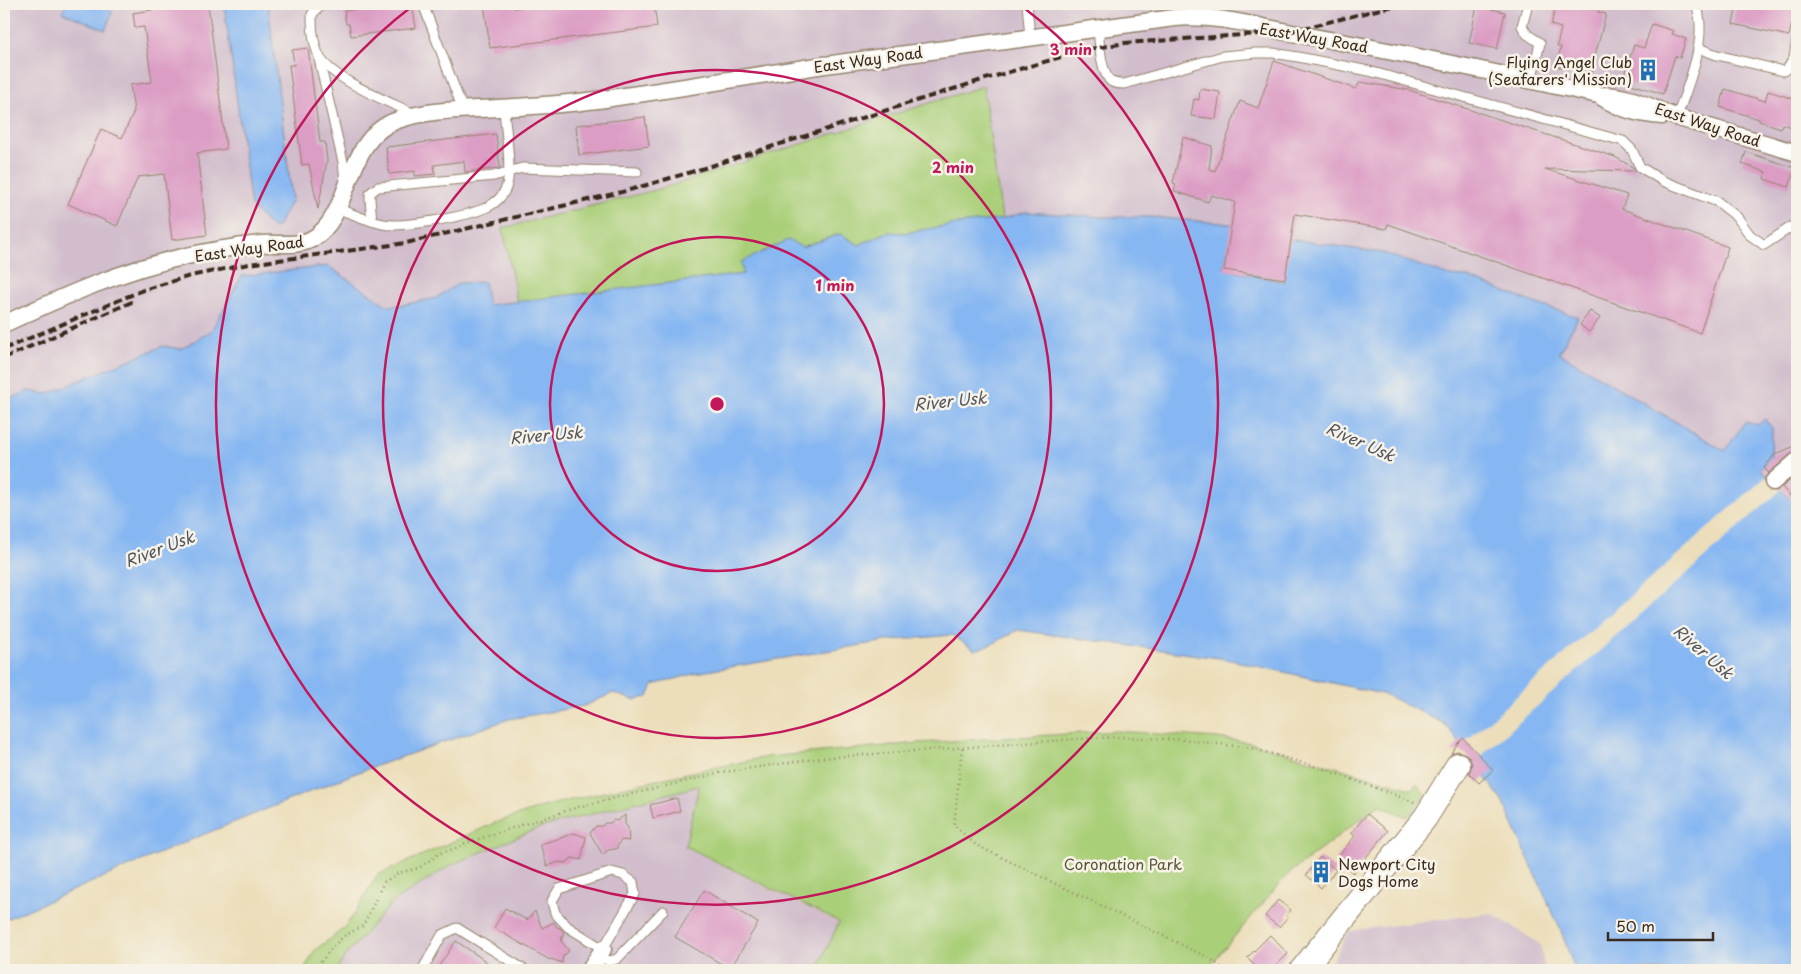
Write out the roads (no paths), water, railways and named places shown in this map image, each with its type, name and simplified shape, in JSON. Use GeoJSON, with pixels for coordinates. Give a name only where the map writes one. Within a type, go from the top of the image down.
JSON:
{"type":"FeatureCollection","features":[{"type":"Feature","properties":{"kind":"street","name":"East Way Road"},"geometry":{"type":"LineString","coordinates":[[4,324],[105,279],[152,264],[261,244],[306,241],[320,233],[330,220],[351,172],[369,139],[393,121],[415,115],[439,111],[504,108],[608,99],[807,68],[1180,18],[1203,11],[1599,96],[1630,98],[1677,117],[1797,153]]}},
{"type":"Feature","properties":{"kind":"street"},"geometry":{"type":"LineString","coordinates":[[1774,482],[1797,462]]}},
{"type":"Feature","properties":{"kind":"street"},"geometry":{"type":"LineString","coordinates":[[1302,970],[1425,818],[1458,765]]}},
{"type":"Feature","properties":{"kind":"street"},"geometry":{"type":"LineString","coordinates":[[590,970],[601,952]]}},
{"type":"Feature","properties":{"kind":"lane"},"geometry":{"type":"LineString","coordinates":[[323,4],[312,14],[312,19],[318,54],[343,162],[345,187]]}},
{"type":"Feature","properties":{"kind":"lane"},"geometry":{"type":"LineString","coordinates":[[423,4],[463,110]]}},
{"type":"Feature","properties":{"kind":"lane"},"geometry":{"type":"LineString","coordinates":[[1027,4],[1030,37]]}},
{"type":"Feature","properties":{"kind":"lane"},"geometry":{"type":"LineString","coordinates":[[1677,117],[1698,48],[1701,26],[1696,4]]}},
{"type":"Feature","properties":{"kind":"lane"},"geometry":{"type":"LineString","coordinates":[[1527,8],[1522,26],[1527,34],[1540,43],[1531,81]]}},
{"type":"Feature","properties":{"kind":"lane"},"geometry":{"type":"LineString","coordinates":[[1098,28],[1103,64],[1108,79],[1112,82],[1124,84],[1223,56],[1255,53],[1273,53],[1334,63],[1561,123],[1623,142],[1632,150],[1640,167],[1663,181],[1718,202],[1737,217],[1750,235],[1764,245],[1797,223]]}},
{"type":"Feature","properties":{"kind":"lane"},"geometry":{"type":"LineString","coordinates":[[1698,48],[1717,55],[1783,71],[1787,70],[1794,58],[1797,39]]}},
{"type":"Feature","properties":{"kind":"lane"},"geometry":{"type":"LineString","coordinates":[[318,54],[325,65],[335,73],[415,115]]}},
{"type":"Feature","properties":{"kind":"lane"},"geometry":{"type":"LineString","coordinates":[[336,208],[384,225],[403,225],[454,217],[484,209],[500,198],[507,184],[509,172],[504,108]]}},
{"type":"Feature","properties":{"kind":"lane"},"geometry":{"type":"LineString","coordinates":[[372,221],[370,193],[378,187],[494,176],[522,168],[637,172]]}},
{"type":"Feature","properties":{"kind":"lane"},"geometry":{"type":"LineString","coordinates":[[601,952],[635,894],[633,882],[624,875],[612,872],[559,889],[552,901],[555,913],[568,927],[601,952],[609,961],[617,959],[663,911]]}},
{"type":"Feature","properties":{"kind":"lane"},"geometry":{"type":"LineString","coordinates":[[424,970],[424,966],[442,935],[457,928],[513,967],[526,970]]}},
{"type":"Feature","properties":{"kind":"water"},"geometry":{"type":"Polygon","coordinates":[[[66,4],[109,4],[112,13],[105,30],[62,12],[66,4]]]}},
{"type":"Feature","properties":{"kind":"water"},"geometry":{"type":"Polygon","coordinates":[[[224,4],[268,4],[292,200],[277,227],[271,227],[251,206],[224,4]]]}},
{"type":"Feature","properties":{"kind":"water","name":"River Usk"},"geometry":{"type":"Polygon","coordinates":[[[1026,212],[1102,217],[1150,217],[1233,224],[1224,269],[1284,282],[1289,239],[1383,253],[1450,276],[1467,277],[1534,303],[1578,317],[1559,353],[1725,451],[1745,422],[1758,425],[1765,419],[1772,428],[1771,457],[1760,469],[1797,506],[1797,970],[1575,970],[1561,931],[1502,800],[1445,724],[1386,695],[1226,659],[1018,630],[994,643],[975,650],[952,635],[886,641],[701,672],[653,685],[648,697],[634,700],[613,693],[584,706],[509,719],[356,773],[195,838],[4,920],[4,402],[28,391],[47,394],[163,346],[181,349],[211,331],[242,276],[328,266],[388,306],[436,298],[459,283],[484,282],[488,305],[743,274],[741,262],[788,240],[802,247],[840,234],[859,245],[887,232],[905,233],[1002,219],[1026,212]]]}},
{"type":"Feature","properties":{"kind":"railway"},"geometry":{"type":"LineString","coordinates":[[4,349],[143,290],[190,276],[249,264],[406,243],[626,191],[982,80],[1085,50],[1125,43],[1288,32],[1401,4]]}},
{"type":"Feature","properties":{"kind":"railway"},"geometry":{"type":"LineString","coordinates":[[4,358],[134,301]]}},
{"type":"Feature","properties":{"kind":"place","name":"Flying Angel Club (Seafarers' Mission)"},"geometry":{"type":"Point","coordinates":[1648,70]}},
{"type":"Feature","properties":{"kind":"place","name":"Newport City Dogs Home"},"geometry":{"type":"Point","coordinates":[1321,872]}},
{"type":"Feature","properties":{"kind":"park label","name":"Coronation Park"},"geometry":{"type":"Point","coordinates":[1123,863]}}]}
